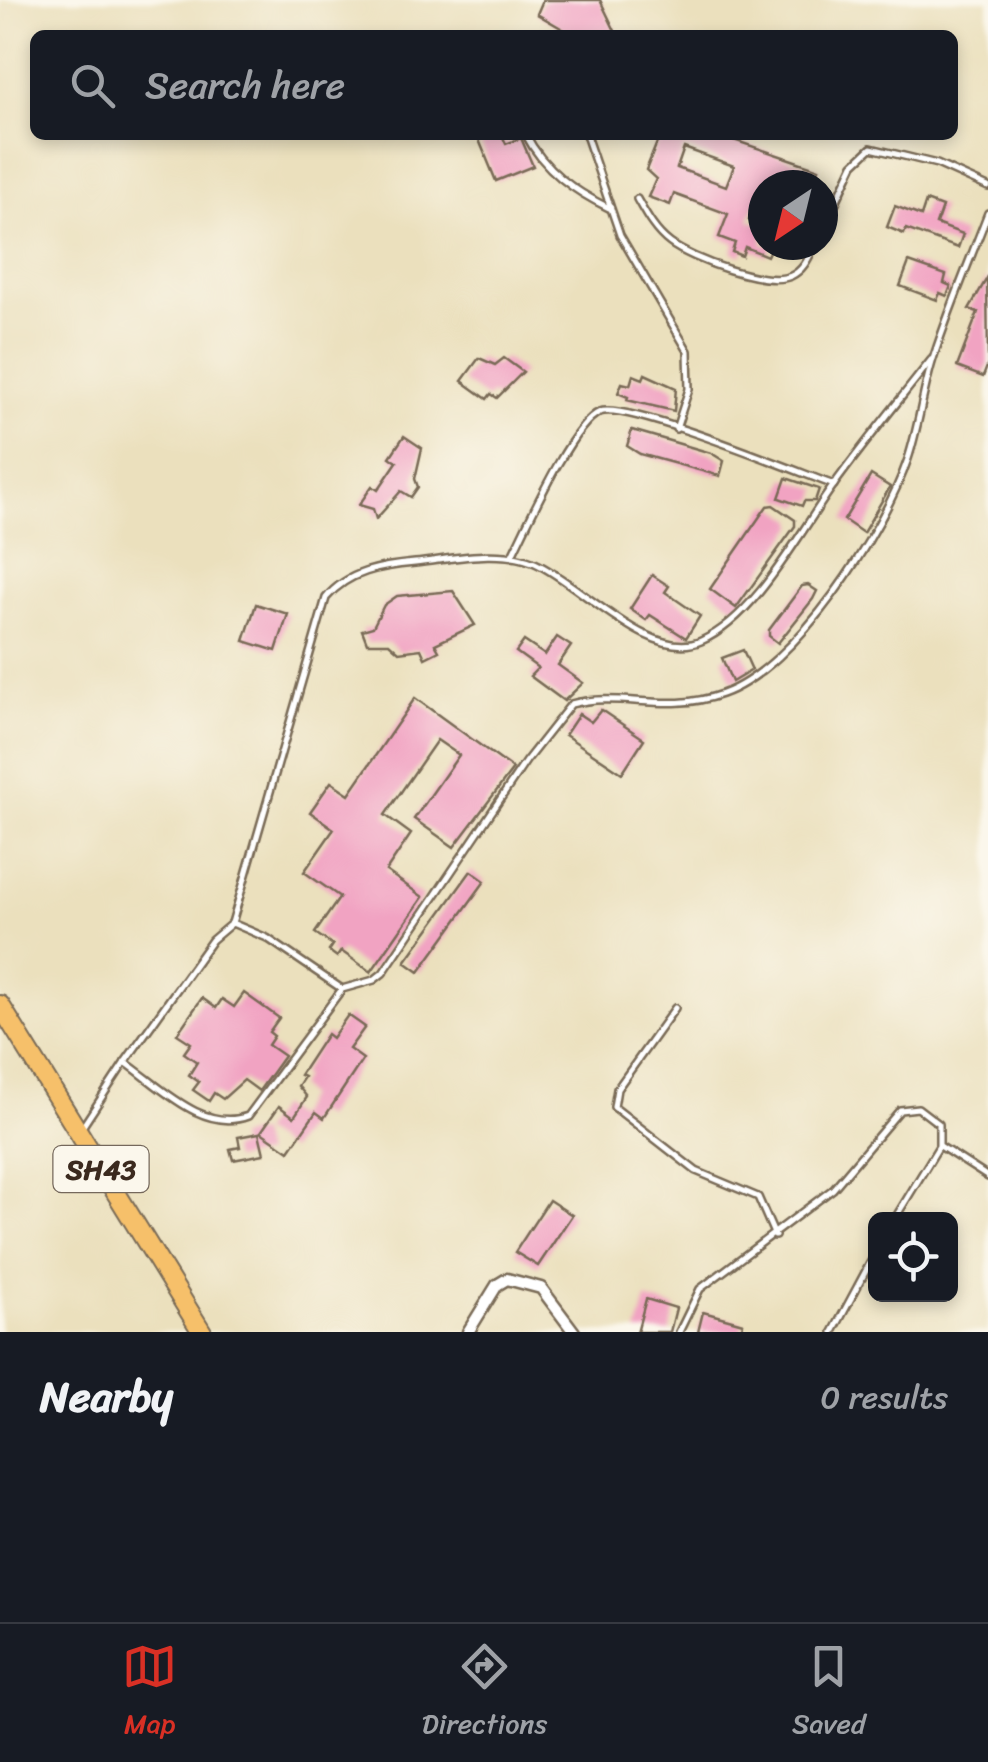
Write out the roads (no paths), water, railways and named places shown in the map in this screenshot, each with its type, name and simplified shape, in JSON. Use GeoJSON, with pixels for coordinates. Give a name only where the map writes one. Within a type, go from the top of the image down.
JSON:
{"type":"FeatureCollection","features":[{"type":"Feature","properties":{"kind":"main road","name":"SH43"},"geometry":{"type":"LineString","coordinates":[[0,1005],[75,1136]]}},
{"type":"Feature","properties":{"kind":"main road","name":"SH43"},"geometry":{"type":"LineString","coordinates":[[0,1023],[202,1332]]}},
{"type":"Feature","properties":{"kind":"main road","name":"SH43"},"geometry":{"type":"LineString","coordinates":[[159,1271],[191,1332]]}},
{"type":"Feature","properties":{"kind":"street"},"geometry":{"type":"LineString","coordinates":[[468,1332],[496,1284],[506,1279],[541,1288],[574,1332]]}},
{"type":"Feature","properties":{"kind":"lane"},"geometry":{"type":"LineString","coordinates":[[529,140],[547,167],[609,208]]}},
{"type":"Feature","properties":{"kind":"lane"},"geometry":{"type":"LineString","coordinates":[[588,140],[609,208],[688,351],[690,389],[676,428]]}},
{"type":"Feature","properties":{"kind":"lane"},"geometry":{"type":"LineString","coordinates":[[838,198],[854,164],[871,148],[937,164],[988,188]]}},
{"type":"Feature","properties":{"kind":"lane"},"geometry":{"type":"LineString","coordinates":[[637,198],[670,243],[694,257],[775,280],[788,277],[807,260]]}},
{"type":"Feature","properties":{"kind":"lane"},"geometry":{"type":"LineString","coordinates":[[125,1062],[200,1115],[228,1123],[238,1120],[260,1105],[342,989],[374,980],[383,973],[526,762],[571,704],[694,703],[742,684],[791,648],[888,505],[915,436],[933,358],[988,212]]}},
{"type":"Feature","properties":{"kind":"lane"},"geometry":{"type":"LineString","coordinates":[[75,1136],[212,940],[232,923],[326,598],[348,578],[368,571],[511,556],[536,564],[654,640],[678,646],[700,642],[717,631],[772,574],[834,485],[933,358]]}},
{"type":"Feature","properties":{"kind":"lane"},"geometry":{"type":"LineString","coordinates":[[511,556],[560,460],[588,419],[612,409],[834,485]]}},
{"type":"Feature","properties":{"kind":"lane"},"geometry":{"type":"LineString","coordinates":[[232,923],[267,938],[342,989]]}},
{"type":"Feature","properties":{"kind":"lane"},"geometry":{"type":"LineString","coordinates":[[675,1008],[617,1089],[614,1107],[696,1171],[758,1196],[776,1236]]}},
{"type":"Feature","properties":{"kind":"lane"},"geometry":{"type":"LineString","coordinates":[[679,1332],[700,1289],[833,1190],[900,1110],[908,1107],[930,1114],[941,1133],[939,1146],[899,1212]]}},
{"type":"Feature","properties":{"kind":"lane"},"geometry":{"type":"LineString","coordinates":[[939,1146],[988,1177]]}},
{"type":"Feature","properties":{"kind":"lane"},"geometry":{"type":"LineString","coordinates":[[832,1332],[868,1267]]}}]}
